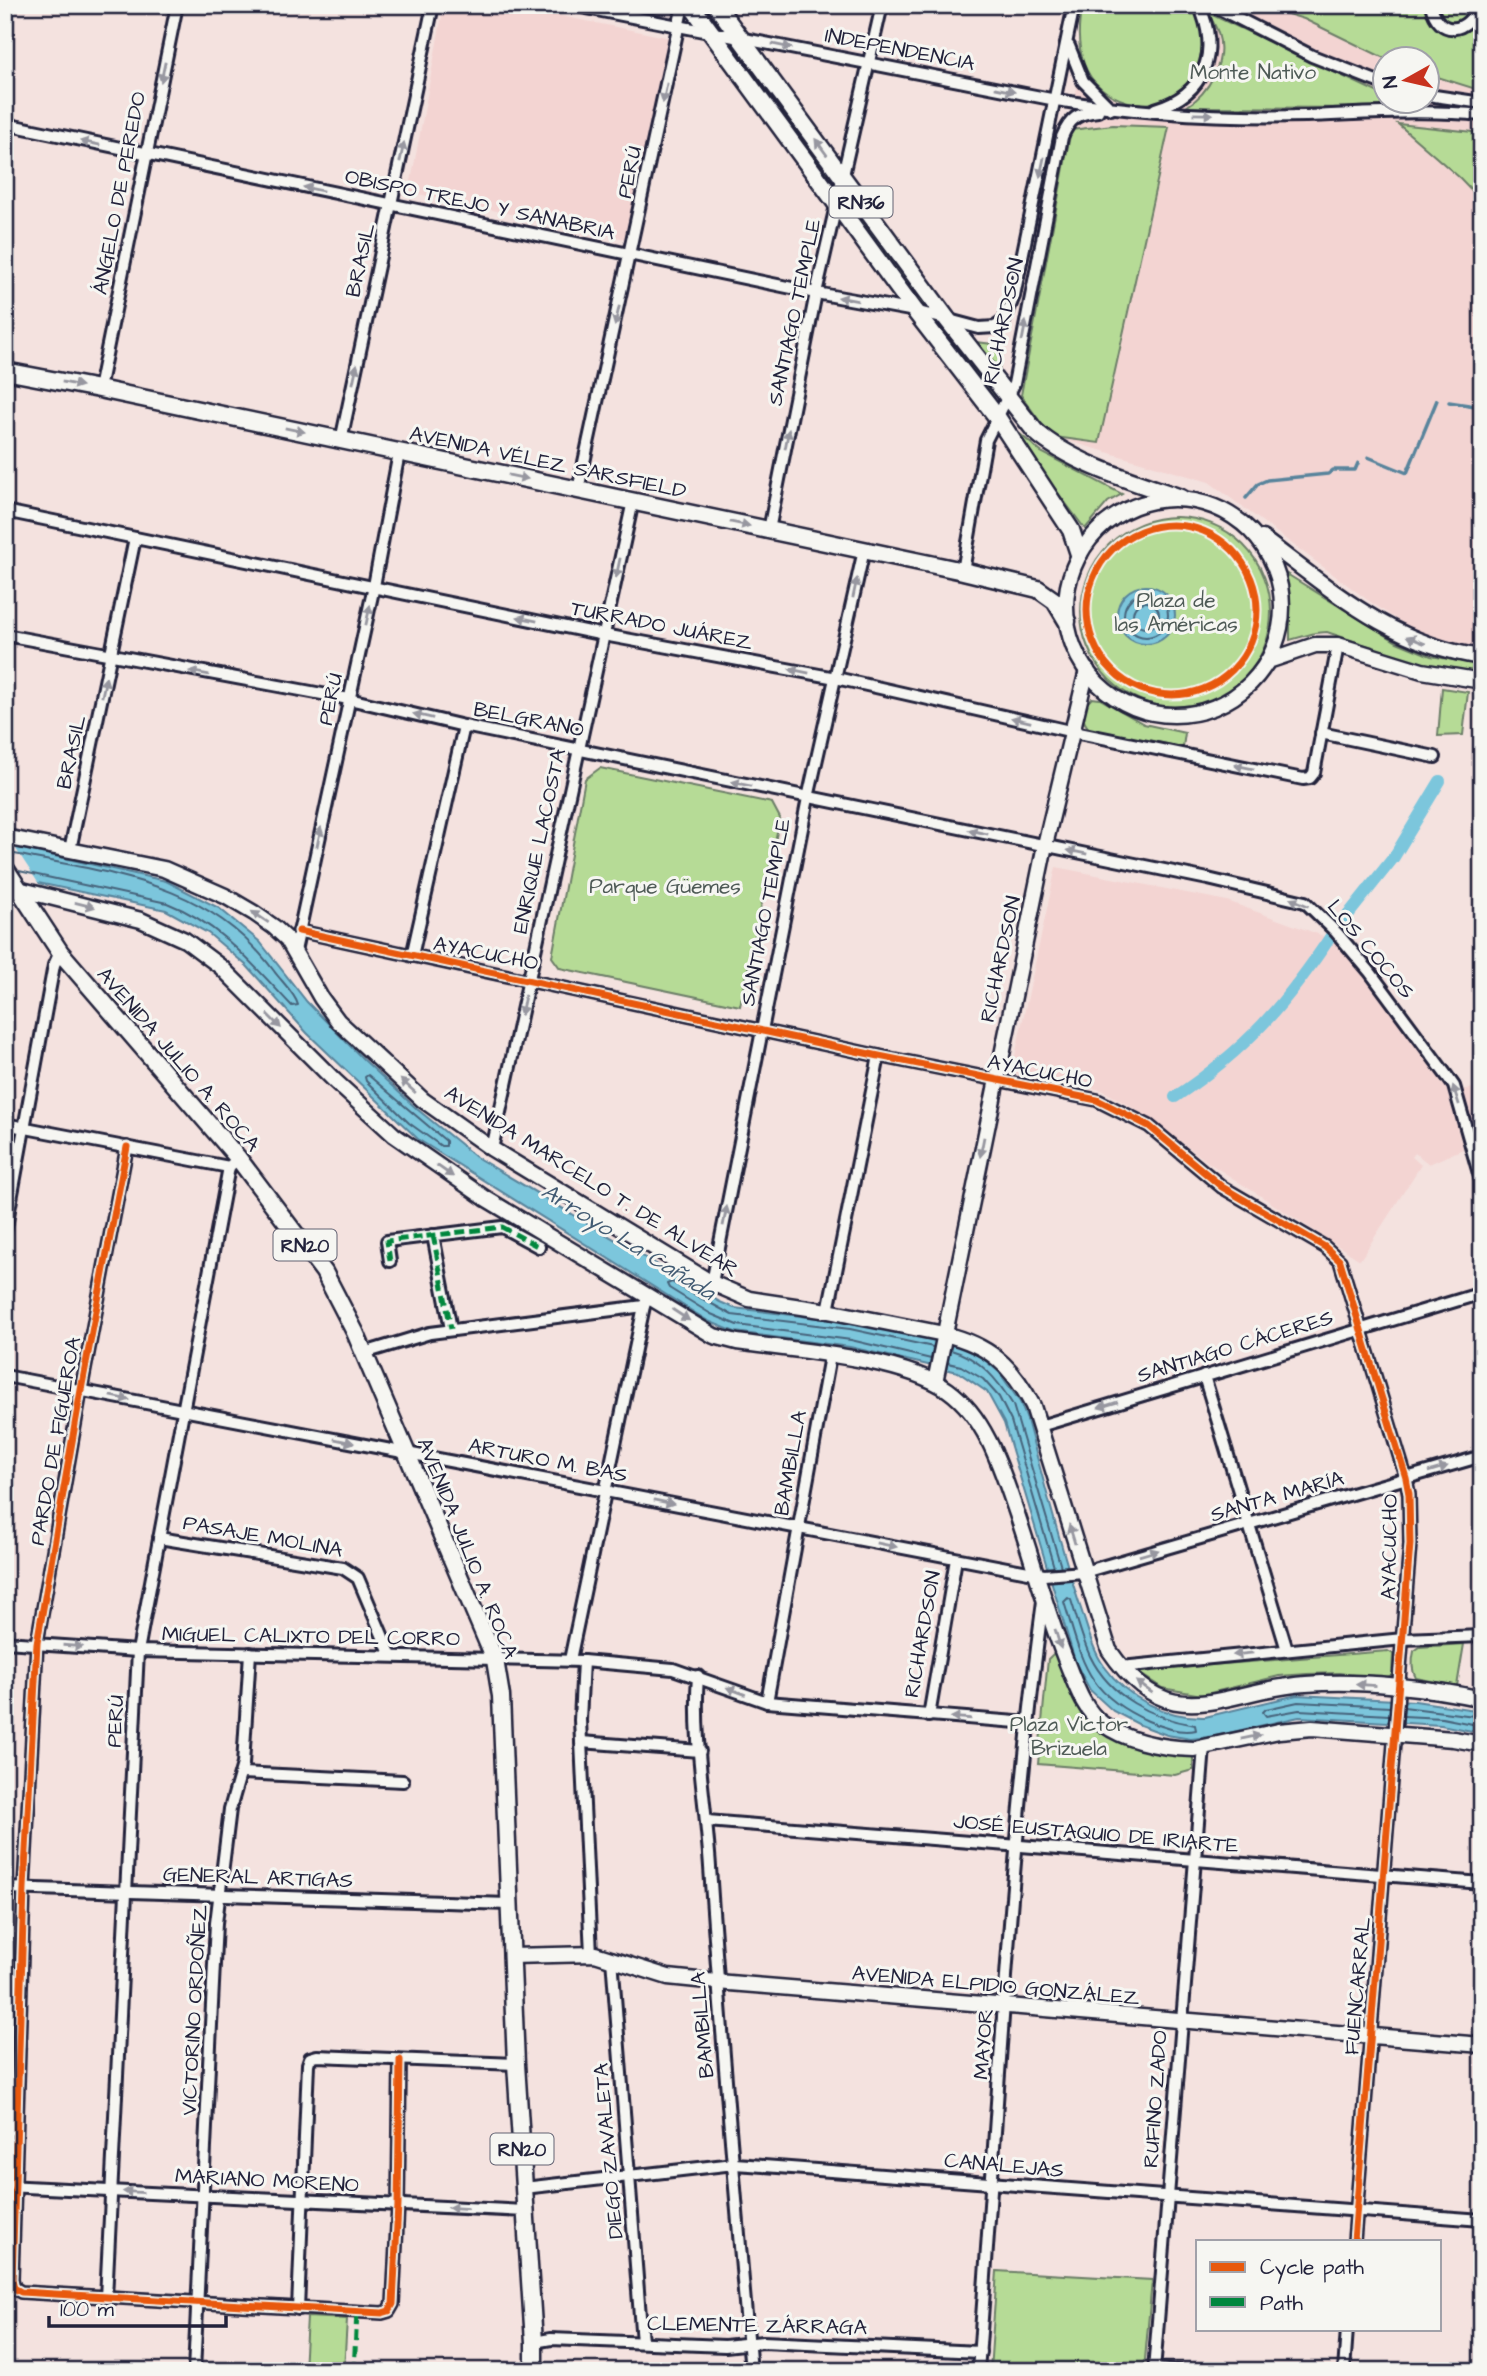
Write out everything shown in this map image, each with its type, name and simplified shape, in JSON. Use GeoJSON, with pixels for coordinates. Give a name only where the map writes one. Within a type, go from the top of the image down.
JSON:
{"type":"FeatureCollection","features":[{"type":"Feature","properties":{"kind":"main road","name":"RN36"},"geometry":{"type":"LineString","coordinates":[[691,5],[915,311],[997,417],[1071,530],[1079,554]]}},
{"type":"Feature","properties":{"kind":"main road","name":"RN36"},"geometry":{"type":"LineString","coordinates":[[716,5],[947,318],[1035,431],[1055,447],[1136,482],[1229,513],[1376,621],[1397,632],[1437,648],[1482,657]]}},
{"type":"Feature","properties":{"kind":"main road","name":"AVENIDA VÉLEZ SARSFIELD"},"geometry":{"type":"LineString","coordinates":[[5,371],[963,571],[1038,589],[1055,601],[1068,621]]}},
{"type":"Feature","properties":{"kind":"main road","name":"RN36"},"geometry":{"type":"LineString","coordinates":[[1181,498],[1158,499],[1136,505],[1116,515],[1099,529],[1079,554],[1070,577],[1068,621],[1074,647],[1087,670],[1101,685],[1116,698],[1139,709],[1163,715],[1188,714],[1212,708],[1234,697],[1253,681],[1268,661],[1279,635],[1281,597],[1278,578],[1267,551],[1250,529]]}},
{"type":"Feature","properties":{"kind":"main road"},"geometry":{"type":"LineString","coordinates":[[1268,661],[1315,645],[1338,645],[1410,668],[1482,681]]}},
{"type":"Feature","properties":{"kind":"main road","name":"RICHARDSON"},"geometry":{"type":"LineString","coordinates":[[936,1376],[1045,845],[1087,670]]}},
{"type":"Feature","properties":{"kind":"main road","name":"AVENIDA MARCELO T. DE ALVEAR"},"geometry":{"type":"LineString","coordinates":[[5,837],[152,865],[176,873],[254,913],[274,926],[295,951],[330,1011],[348,1032],[423,1100],[492,1149],[712,1283],[749,1299],[828,1311],[973,1343],[989,1350],[1024,1388],[1033,1406],[1076,1573],[1109,1650],[1130,1677],[1155,1695],[1189,1704],[1216,1702],[1266,1689],[1308,1683],[1482,1699]]}},
{"type":"Feature","properties":{"kind":"main road","name":"AVENIDA JULIO A. ROCA"},"geometry":{"type":"LineString","coordinates":[[5,868],[12,888],[60,952],[324,1272],[364,1353],[495,1660],[500,1696],[516,2064],[534,2371]]}},
{"type":"Feature","properties":{"kind":"main road"},"geometry":{"type":"LineString","coordinates":[[12,888],[141,920],[185,940],[220,967],[335,1081],[394,1135],[485,1198],[647,1301],[714,1336],[737,1342],[936,1376],[960,1400],[983,1432],[1003,1473],[1040,1574],[1062,1651],[1080,1696],[1102,1724],[1147,1743],[1180,1749],[1204,1747],[1295,1728],[1395,1730],[1482,1744]]}},
{"type":"Feature","properties":{"kind":"main road","name":"AVENIDA ELPIDIO GONZÁLEZ"},"geometry":{"type":"LineString","coordinates":[[511,1956],[591,1954],[612,1958],[668,1977],[1482,2045]]}},
{"type":"Feature","properties":{"kind":"street","name":"ÁNGELO DE PEREDO"},"geometry":{"type":"LineString","coordinates":[[99,389],[177,5]]}},
{"type":"Feature","properties":{"kind":"street","name":"BRASIL"},"geometry":{"type":"LineString","coordinates":[[341,441],[433,5]]}},
{"type":"Feature","properties":{"kind":"street","name":"INDEPENDENCIA"},"geometry":{"type":"LineString","coordinates":[[571,5],[1111,109]]}},
{"type":"Feature","properties":{"kind":"street","name":"PERÚ"},"geometry":{"type":"LineString","coordinates":[[578,490],[683,5]]}},
{"type":"Feature","properties":{"kind":"street","name":"SANTIAGO TEMPLE"},"geometry":{"type":"LineString","coordinates":[[769,530],[816,293],[882,5]]}},
{"type":"Feature","properties":{"kind":"street"},"geometry":{"type":"LineString","coordinates":[[1056,100],[1074,5]]}},
{"type":"Feature","properties":{"kind":"street"},"geometry":{"type":"LineString","coordinates":[[1146,112],[1169,105],[1185,96],[1203,73],[1210,43],[1208,28],[1199,5]]}},
{"type":"Feature","properties":{"kind":"street"},"geometry":{"type":"LineString","coordinates":[[1212,5],[1312,56],[1372,80]]}},
{"type":"Feature","properties":{"kind":"street"},"geometry":{"type":"LineString","coordinates":[[1431,5],[1436,20],[1450,29],[1470,21],[1479,5]]}},
{"type":"Feature","properties":{"kind":"street"},"geometry":{"type":"LineString","coordinates":[[1068,41],[1083,81],[1111,109],[1303,116],[1372,109]]}},
{"type":"Feature","properties":{"kind":"street"},"geometry":{"type":"LineString","coordinates":[[1442,97],[1482,103]]}},
{"type":"Feature","properties":{"kind":"street","name":"RICHARDSON"},"geometry":{"type":"LineString","coordinates":[[947,318],[979,328],[995,327],[1004,321],[1010,310],[1056,100]]}},
{"type":"Feature","properties":{"kind":"street","name":"RICHARDSON"},"geometry":{"type":"LineString","coordinates":[[963,571],[986,440],[1014,384],[1062,137],[1072,117],[1111,109]]}},
{"type":"Feature","properties":{"kind":"street"},"geometry":{"type":"LineString","coordinates":[[1442,112],[1482,115]]}},
{"type":"Feature","properties":{"kind":"street","name":"OBISPO TREJO Y SANABRIA"},"geometry":{"type":"LineString","coordinates":[[5,124],[145,155],[947,318]]}},
{"type":"Feature","properties":{"kind":"street","name":"PERÚ"},"geometry":{"type":"LineString","coordinates":[[295,951],[374,586],[399,453]]}},
{"type":"Feature","properties":{"kind":"street","name":"ENRIQUE LACOSTA"},"geometry":{"type":"LineString","coordinates":[[492,1149],[633,501]]}},
{"type":"Feature","properties":{"kind":"street","name":"TURRADO JUÁREZ"},"geometry":{"type":"LineString","coordinates":[[5,512],[604,635],[836,678],[1074,732],[1303,779],[1310,778],[1314,773],[1321,733]]}},
{"type":"Feature","properties":{"kind":"street","name":"BRASIL"},"geometry":{"type":"LineString","coordinates":[[70,850],[135,538]]}},
{"type":"Feature","properties":{"kind":"street","name":"SANTIAGO TEMPLE"},"geometry":{"type":"LineString","coordinates":[[712,1283],[808,798],[864,550]]}},
{"type":"Feature","properties":{"kind":"street","name":"BELGRANO"},"geometry":{"type":"LineString","coordinates":[[5,635],[111,657],[349,699],[464,726],[1045,845]]}},
{"type":"Feature","properties":{"kind":"street"},"geometry":{"type":"LineString","coordinates":[[1338,645],[1321,733],[1436,757]]}},
{"type":"Feature","properties":{"kind":"street"},"geometry":{"type":"LineString","coordinates":[[412,956],[464,726]]}},
{"type":"Feature","properties":{"kind":"street","name":"LOS COCOS"},"geometry":{"type":"LineString","coordinates":[[1045,845],[1305,902],[1336,932],[1370,972],[1454,1086],[1482,1184]]}},
{"type":"Feature","properties":{"kind":"street","name":"AYACUCHO"},"geometry":{"type":"LineString","coordinates":[[299,931],[878,1056],[1097,1100],[1149,1126],[1222,1187],[1333,1253],[1340,1261],[1409,1494],[1410,1544],[1395,1730]]}},
{"type":"Feature","properties":{"kind":"street"},"geometry":{"type":"LineString","coordinates":[[5,1232],[54,965],[60,952]]}},
{"type":"Feature","properties":{"kind":"street"},"geometry":{"type":"LineString","coordinates":[[828,1311],[878,1056]]}},
{"type":"Feature","properties":{"kind":"street"},"geometry":{"type":"LineString","coordinates":[[5,1124],[127,1147],[234,1163]]}},
{"type":"Feature","properties":{"kind":"street","name":"PARDO DE FIGUEROA"},"geometry":{"type":"LineString","coordinates":[[106,2298],[22,2292],[14,2288],[10,2187],[37,1643],[127,1147]]}},
{"type":"Feature","properties":{"kind":"street","name":"PERÚ"},"geometry":{"type":"LineString","coordinates":[[106,2298],[138,1651],[182,1411],[234,1163]]}},
{"type":"Feature","properties":{"kind":"street"},"geometry":{"type":"LineString","coordinates":[[390,1261],[387,1241],[502,1227],[539,1247]]}},
{"type":"Feature","properties":{"kind":"street"},"geometry":{"type":"LineString","coordinates":[[433,1235],[451,1329]]}},
{"type":"Feature","properties":{"kind":"street","name":"SANTIAGO CÁCERES"},"geometry":{"type":"LineString","coordinates":[[1040,1426],[1482,1293]]}},
{"type":"Feature","properties":{"kind":"street"},"geometry":{"type":"LineString","coordinates":[[364,1353],[414,1337],[451,1329],[647,1301],[570,1660]]}},
{"type":"Feature","properties":{"kind":"street","name":"BAMBILLA"},"geometry":{"type":"LineString","coordinates":[[767,1702],[830,1356]]}},
{"type":"Feature","properties":{"kind":"street","name":"ARTURO M. BAS"},"geometry":{"type":"LineString","coordinates":[[5,1376],[956,1559],[1040,1574],[1076,1573]]}},
{"type":"Feature","properties":{"kind":"street"},"geometry":{"type":"LineString","coordinates":[[1204,1376],[1287,1650]]}},
{"type":"Feature","properties":{"kind":"street","name":"SANTA MARÍA"},"geometry":{"type":"LineString","coordinates":[[1076,1573],[1482,1457]]}},
{"type":"Feature","properties":{"kind":"street","name":"PASAJE MOLINA"},"geometry":{"type":"LineString","coordinates":[[159,1538],[343,1567],[358,1578],[391,1656]]}},
{"type":"Feature","properties":{"kind":"street","name":"RICHARDSON"},"geometry":{"type":"LineString","coordinates":[[929,1716],[956,1559]]}},
{"type":"Feature","properties":{"kind":"street","name":"MAYOR"},"geometry":{"type":"LineString","coordinates":[[978,2371],[1004,2007],[1029,1723],[1044,1595]]}},
{"type":"Feature","properties":{"kind":"street"},"geometry":{"type":"LineString","coordinates":[[1121,1667],[1403,1639],[1482,1636]]}},
{"type":"Feature","properties":{"kind":"street","name":"MIGUEL CALIXTO DEL CORRO"},"geometry":{"type":"LineString","coordinates":[[5,1642],[138,1651],[583,1661],[673,1669],[767,1702],[1029,1723]]}},
{"type":"Feature","properties":{"kind":"street","name":"VICTORINO ORDOÑEZ"},"geometry":{"type":"LineString","coordinates":[[194,2371],[216,1923],[230,1809],[242,1773],[250,1653]]}},
{"type":"Feature","properties":{"kind":"street"},"geometry":{"type":"LineString","coordinates":[[583,1661],[580,1720],[591,1954]]}},
{"type":"Feature","properties":{"kind":"street","name":"BAMBILLA"},"geometry":{"type":"LineString","coordinates":[[698,1676],[696,1698],[717,1982],[751,2371]]}},
{"type":"Feature","properties":{"kind":"street","name":"FUENCARRAL"},"geometry":{"type":"LineString","coordinates":[[1354,2240],[1395,1730]]}},
{"type":"Feature","properties":{"kind":"street"},"geometry":{"type":"LineString","coordinates":[[581,1742],[700,1751]]}},
{"type":"Feature","properties":{"kind":"street","name":"RUFINO ZADO"},"geometry":{"type":"LineString","coordinates":[[1154,2370],[1204,1747]]}},
{"type":"Feature","properties":{"kind":"street"},"geometry":{"type":"LineString","coordinates":[[242,1773],[403,1781]]}},
{"type":"Feature","properties":{"kind":"street","name":"JOSÉ EUSTAQUIO DE IRIARTE"},"geometry":{"type":"LineString","coordinates":[[707,1821],[1482,1883]]}},
{"type":"Feature","properties":{"kind":"street","name":"GENERAL ARTIGAS"},"geometry":{"type":"LineString","coordinates":[[5,1888],[509,1903]]}},
{"type":"Feature","properties":{"kind":"street","name":"DIEGO ZAVALETA"},"geometry":{"type":"LineString","coordinates":[[612,1958],[642,2342]]}},
{"type":"Feature","properties":{"kind":"street"},"geometry":{"type":"LineString","coordinates":[[298,2309],[310,2058],[317,2056],[516,2064]]}},
{"type":"Feature","properties":{"kind":"street"},"geometry":{"type":"LineString","coordinates":[[106,2298],[382,2313],[389,2311],[393,2304],[398,2205],[400,2060]]}},
{"type":"Feature","properties":{"kind":"street","name":"CANALEJAS"},"geometry":{"type":"LineString","coordinates":[[524,2188],[734,2164],[1482,2220]]}},
{"type":"Feature","properties":{"kind":"street","name":"MARIANO MORENO"},"geometry":{"type":"LineString","coordinates":[[10,2187],[526,2211]]}},
{"type":"Feature","properties":{"kind":"street"},"geometry":{"type":"LineString","coordinates":[[1344,2371],[1347,2330]]}},
{"type":"Feature","properties":{"kind":"street","name":"CLEMENTE ZÁRRAGA"},"geometry":{"type":"LineString","coordinates":[[534,2342],[551,2339],[725,2346],[763,2342],[980,2352]]}},
{"type":"Feature","properties":{"kind":"street"},"geometry":{"type":"LineString","coordinates":[[1154,2370],[1181,2371]]}},
{"type":"Feature","properties":{"kind":"shaded area"},"geometry":{"type":"Polygon","coordinates":[[[444,5],[506,5],[671,38],[626,239],[409,192],[444,5]]]}},
{"type":"Feature","properties":{"kind":"shaded area"},"geometry":{"type":"Polygon","coordinates":[[[1092,5],[1482,5],[1482,652],[1461,649],[1408,627],[1209,482],[1055,437],[1021,395],[1092,5]]]}},
{"type":"Feature","properties":{"kind":"shaded area"},"geometry":{"type":"Polygon","coordinates":[[[1056,867],[1227,901],[1337,941],[1362,972],[1447,1089],[1463,1149],[1429,1164],[1415,1153],[1412,1157],[1421,1165],[1360,1260],[1209,1163],[1150,1118],[1102,1090],[1019,1075],[1012,1070],[1056,867]]]}},
{"type":"Feature","properties":{"kind":"shaded area"},"geometry":{"type":"Polygon","coordinates":[[[1482,1087],[1482,1159],[1459,1090],[1482,1087]]]}},
{"type":"Feature","properties":{"kind":"green space"},"geometry":{"type":"Polygon","coordinates":[[[1082,5],[1191,5],[1203,24],[1198,63],[1187,85],[1171,98],[1142,104],[1128,102],[1101,88],[1084,64],[1080,49],[1082,5]]]}},
{"type":"Feature","properties":{"kind":"green space"},"geometry":{"type":"Polygon","coordinates":[[[1258,5],[1482,5],[1482,91],[1442,78],[1442,46],[1372,46],[1372,52],[1304,19],[1258,5]]]}},
{"type":"Feature","properties":{"kind":"green space","name":"Monte Nativo"},"geometry":{"type":"Polygon","coordinates":[[[1208,13],[1372,90],[1372,108],[1186,107],[1209,85],[1214,75],[1220,54],[1217,30],[1208,13]]]}},
{"type":"Feature","properties":{"kind":"green space"},"geometry":{"type":"Polygon","coordinates":[[[741,48],[836,176],[830,182],[734,53],[741,48]]]}},
{"type":"Feature","properties":{"kind":"green space"},"geometry":{"type":"Polygon","coordinates":[[[1398,124],[1482,133],[1482,201],[1460,178],[1398,124]]]}},
{"type":"Feature","properties":{"kind":"green space"},"geometry":{"type":"Polygon","coordinates":[[[1113,125],[1169,127],[1099,443],[1055,437],[1021,395],[1071,130],[1113,125]]]}},
{"type":"Feature","properties":{"kind":"green space"},"geometry":{"type":"Polygon","coordinates":[[[852,202],[927,303],[919,306],[847,211],[852,202]]]}},
{"type":"Feature","properties":{"kind":"green space"},"geometry":{"type":"Polygon","coordinates":[[[941,322],[999,394],[989,400],[936,328],[941,322]]]}},
{"type":"Feature","properties":{"kind":"green space"},"geometry":{"type":"Polygon","coordinates":[[[976,342],[1001,345],[999,370],[976,342]]]}},
{"type":"Feature","properties":{"kind":"green space"},"geometry":{"type":"Polygon","coordinates":[[[1020,434],[1041,452],[1122,494],[1108,502],[1085,529],[1016,437],[1020,434]]]}},
{"type":"Feature","properties":{"kind":"green space","name":"Plaza de las Américas"},"geometry":{"type":"Polygon","coordinates":[[[1176,517],[1212,524],[1243,545],[1264,576],[1271,612],[1264,648],[1243,679],[1212,700],[1176,707],[1140,700],[1109,679],[1088,648],[1081,612],[1088,576],[1109,545],[1140,524],[1176,517]]]}},
{"type":"Feature","properties":{"kind":"green space"},"geometry":{"type":"Polygon","coordinates":[[[1282,571],[1397,642],[1431,656],[1482,665],[1482,676],[1437,669],[1327,632],[1290,640],[1290,604],[1282,571]]]}},
{"type":"Feature","properties":{"kind":"green space"},"geometry":{"type":"Polygon","coordinates":[[[1442,688],[1468,692],[1463,735],[1438,736],[1442,688]]]}},
{"type":"Feature","properties":{"kind":"green space"},"geometry":{"type":"Polygon","coordinates":[[[1092,698],[1100,699],[1144,724],[1185,733],[1183,747],[1091,730],[1083,714],[1092,698]]]}},
{"type":"Feature","properties":{"kind":"green space","name":"Parque Güemes"},"geometry":{"type":"Polygon","coordinates":[[[600,768],[772,803],[780,818],[740,1006],[560,968],[552,957],[585,779],[600,768]]]}},
{"type":"Feature","properties":{"kind":"green space"},"geometry":{"type":"Polygon","coordinates":[[[1464,1644],[1457,1686],[1416,1678],[1412,1665],[1414,1651],[1420,1647],[1464,1644]]]}},
{"type":"Feature","properties":{"kind":"green space"},"geometry":{"type":"Polygon","coordinates":[[[1388,1651],[1393,1654],[1392,1675],[1384,1679],[1339,1673],[1279,1676],[1202,1695],[1162,1688],[1136,1671],[1388,1651]]]}},
{"type":"Feature","properties":{"kind":"green space","name":"Plaza Victor Brizuela"},"geometry":{"type":"Polygon","coordinates":[[[1053,1654],[1060,1656],[1097,1725],[1193,1755],[1193,1770],[1175,1775],[1038,1764],[1048,1659],[1053,1654]]]}},
{"type":"Feature","properties":{"kind":"green space"},"geometry":{"type":"Polygon","coordinates":[[[997,2271],[1152,2280],[1144,2371],[990,2371],[997,2271]]]}},
{"type":"Feature","properties":{"kind":"green space"},"geometry":{"type":"Polygon","coordinates":[[[307,2317],[347,2319],[344,2371],[304,2371],[307,2317]]]}},
{"type":"Feature","properties":{"kind":"water"},"geometry":{"type":"Polygon","coordinates":[[[1146,586],[1162,591],[1170,599],[1175,615],[1170,631],[1162,639],[1146,644],[1130,639],[1122,631],[1117,615],[1122,599],[1130,591],[1146,586]]]}},
{"type":"Feature","properties":{"kind":"water"},"geometry":{"type":"Polygon","coordinates":[[[5,845],[166,881],[219,908],[260,942],[307,1002],[364,1060],[417,1109],[476,1157],[720,1302],[734,1308],[851,1322],[955,1344],[976,1353],[999,1372],[1020,1402],[1093,1645],[1113,1677],[1148,1704],[1176,1714],[1205,1717],[1297,1695],[1415,1701],[1482,1711],[1482,1733],[1441,1725],[1299,1717],[1191,1739],[1167,1735],[1113,1711],[1090,1690],[1076,1664],[1004,1423],[987,1392],[958,1372],[850,1347],[735,1332],[708,1321],[419,1140],[307,1033],[247,966],[208,933],[166,910],[5,876],[5,845]]]}},
{"type":"Feature","properties":{"kind":"pier"},"geometry":{"type":"Polygon","coordinates":[[[5,842],[12,843],[41,887],[5,879],[5,842]]]}},
{"type":"Feature","properties":{"kind":"waterway"},"geometry":{"type":"LineString","coordinates":[[1368,457],[1407,473],[1437,400]]}},
{"type":"Feature","properties":{"kind":"waterway"},"geometry":{"type":"LineString","coordinates":[[1449,402],[1482,407]]}},
{"type":"Feature","properties":{"kind":"waterway"},"geometry":{"type":"LineString","coordinates":[[1246,498],[1258,484],[1267,480],[1328,474],[1333,470],[1355,470],[1358,463]]}},
{"type":"Feature","properties":{"kind":"waterway"},"geometry":{"type":"LineString","coordinates":[[1336,930],[1394,857],[1440,781]]}},
{"type":"Feature","properties":{"kind":"waterway"},"geometry":{"type":"LineString","coordinates":[[1175,1097],[1223,1062],[1263,1024],[1298,982],[1333,933]]}},
{"type":"Feature","properties":{"kind":"marked path"},"geometry":{"type":"LineString","coordinates":[[390,1261],[387,1241],[502,1227],[539,1247]]}},
{"type":"Feature","properties":{"kind":"marked path"},"geometry":{"type":"LineString","coordinates":[[433,1235],[451,1329]]}},
{"type":"Feature","properties":{"kind":"marked path"},"geometry":{"type":"LineString","coordinates":[[354,2371],[357,2312]]}},
{"type":"Feature","properties":{"kind":"cycle path"},"geometry":{"type":"LineString","coordinates":[[1172,525],[1205,531],[1232,550],[1251,577],[1257,610],[1251,643],[1232,670],[1205,689],[1172,695],[1139,689],[1112,670],[1093,643],[1087,610],[1093,577],[1112,550],[1139,531],[1172,525]]}},
{"type":"Feature","properties":{"kind":"cycle path"},"geometry":{"type":"LineString","coordinates":[[299,931],[879,1056],[1097,1100],[1149,1126],[1222,1187],[1325,1247],[1340,1261],[1406,1478],[1410,1544],[1354,2240]]}},
{"type":"Feature","properties":{"kind":"cycle path"},"geometry":{"type":"LineString","coordinates":[[127,1147],[37,1643],[24,1888],[12,2279],[14,2288],[21,2292],[382,2313],[389,2311],[393,2304],[398,2205],[400,2060]]}},
{"type":"Feature","properties":{"kind":"water label","name":"Arroyo La Cañada"},"geometry":{"type":"Point","coordinates":[629,1241]}}]}
